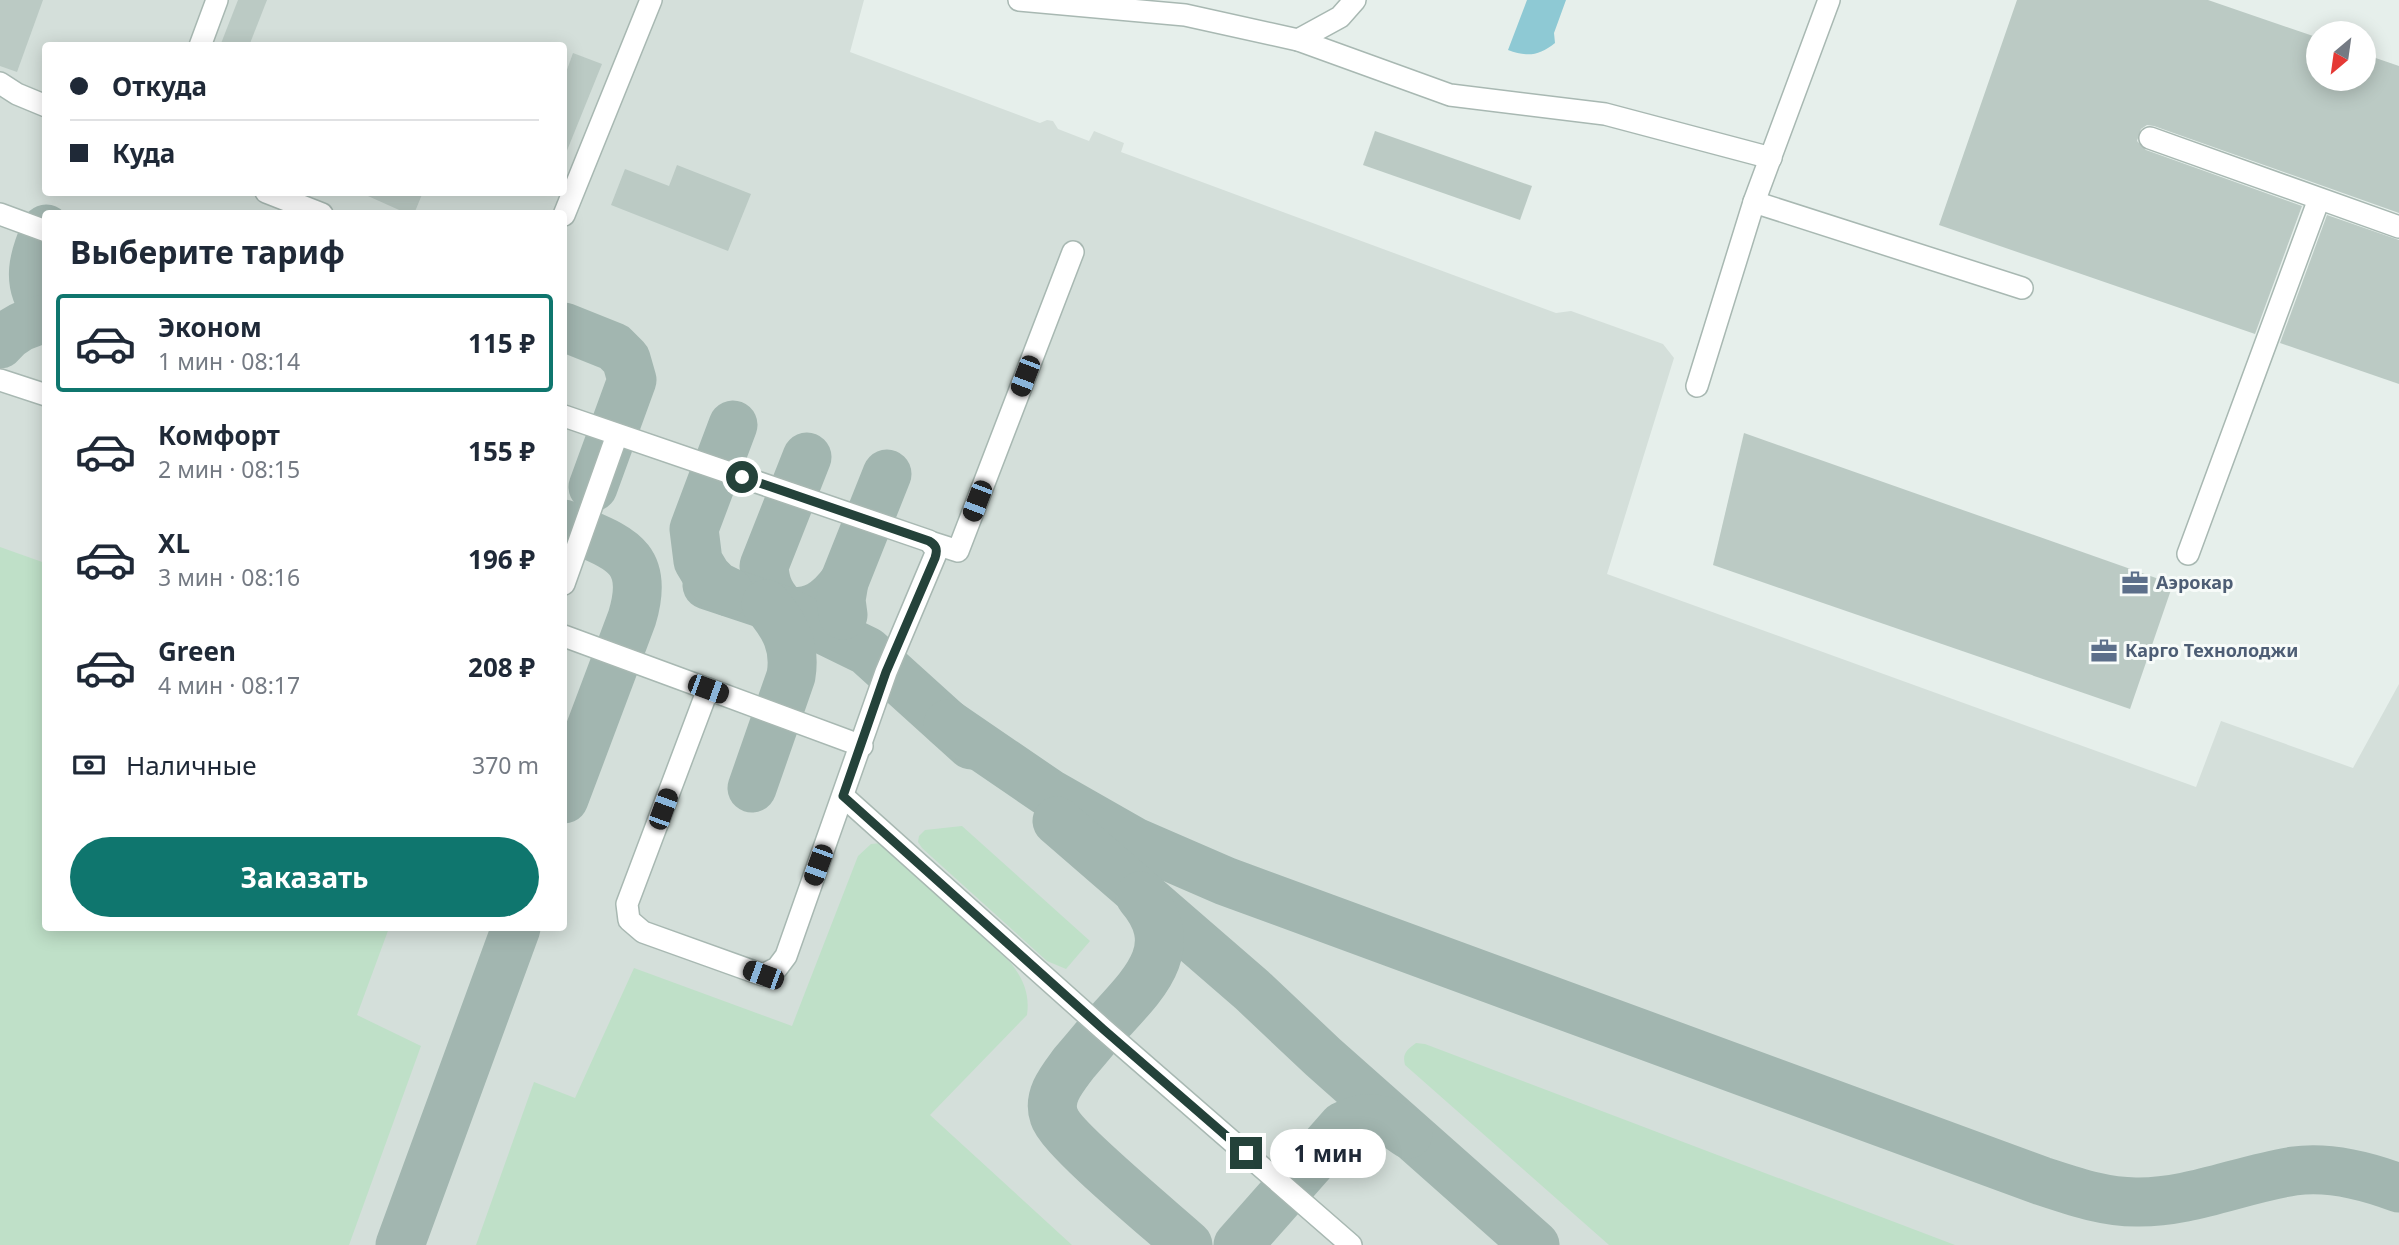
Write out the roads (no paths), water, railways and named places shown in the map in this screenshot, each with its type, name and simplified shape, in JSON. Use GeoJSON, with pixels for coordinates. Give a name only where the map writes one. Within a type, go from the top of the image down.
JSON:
{"type":"FeatureCollection","features":[{"type":"Feature","properties":{"kind":"lane"},"geometry":{"type":"LineString","coordinates":[[201,42],[217,0]]}},
{"type":"Feature","properties":{"kind":"lane"},"geometry":{"type":"LineString","coordinates":[[566,210],[651,0]]}},
{"type":"Feature","properties":{"kind":"lane"},"geometry":{"type":"LineString","coordinates":[[1019,0],[1185,15],[1298,40],[1450,95],[1605,114],[1771,158]]}},
{"type":"Feature","properties":{"kind":"lane"},"geometry":{"type":"LineString","coordinates":[[1298,40],[1340,17],[1355,0]]}},
{"type":"Feature","properties":{"kind":"lane"},"geometry":{"type":"LineString","coordinates":[[1697,386],[1754,202],[1829,0]]}},
{"type":"Feature","properties":{"kind":"lane"},"geometry":{"type":"LineString","coordinates":[[0,83],[17,94],[42,104]]}},
{"type":"Feature","properties":{"kind":"lane"},"geometry":{"type":"LineString","coordinates":[[2150,138],[2399,227]]}},
{"type":"Feature","properties":{"kind":"lane"},"geometry":{"type":"LineString","coordinates":[[276,196],[312,210]]}},
{"type":"Feature","properties":{"kind":"lane"},"geometry":{"type":"LineString","coordinates":[[2188,554],[2319,199]]}},
{"type":"Feature","properties":{"kind":"lane"},"geometry":{"type":"LineString","coordinates":[[1754,202],[2022,288]]}},
{"type":"Feature","properties":{"kind":"lane"},"geometry":{"type":"LineString","coordinates":[[0,214],[42,230]]}},
{"type":"Feature","properties":{"kind":"lane"},"geometry":{"type":"LineString","coordinates":[[567,417],[958,551],[1073,251]]}},
{"type":"Feature","properties":{"kind":"lane"},"geometry":{"type":"LineString","coordinates":[[0,380],[42,394]]}},
{"type":"Feature","properties":{"kind":"lane"},"geometry":{"type":"LineString","coordinates":[[567,576],[617,435]]}},
{"type":"Feature","properties":{"kind":"lane"},"geometry":{"type":"LineString","coordinates":[[708,689],[627,904],[629,920],[643,932],[763,975],[777,968],[786,956],[886,672],[935,558],[937,551],[933,543]]}},
{"type":"Feature","properties":{"kind":"lane"},"geometry":{"type":"LineString","coordinates":[[567,637],[862,746]]}},
{"type":"Feature","properties":{"kind":"lane"},"geometry":{"type":"LineString","coordinates":[[843,796],[1103,1029],[1351,1245]]}},
{"type":"Feature","properties":{"kind":"water"},"geometry":{"type":"Polygon","coordinates":[[[1527,0],[1566,0],[1554,33],[1555,43],[1544,51],[1521,54],[1508,50],[1527,0]]]}},
{"type":"Feature","properties":{"kind":"place","name":"Аэрокар"},"geometry":{"type":"Point","coordinates":[2135,583]}},
{"type":"Feature","properties":{"kind":"place","name":"Карго Технолоджи"},"geometry":{"type":"Point","coordinates":[2104,651]}}]}
